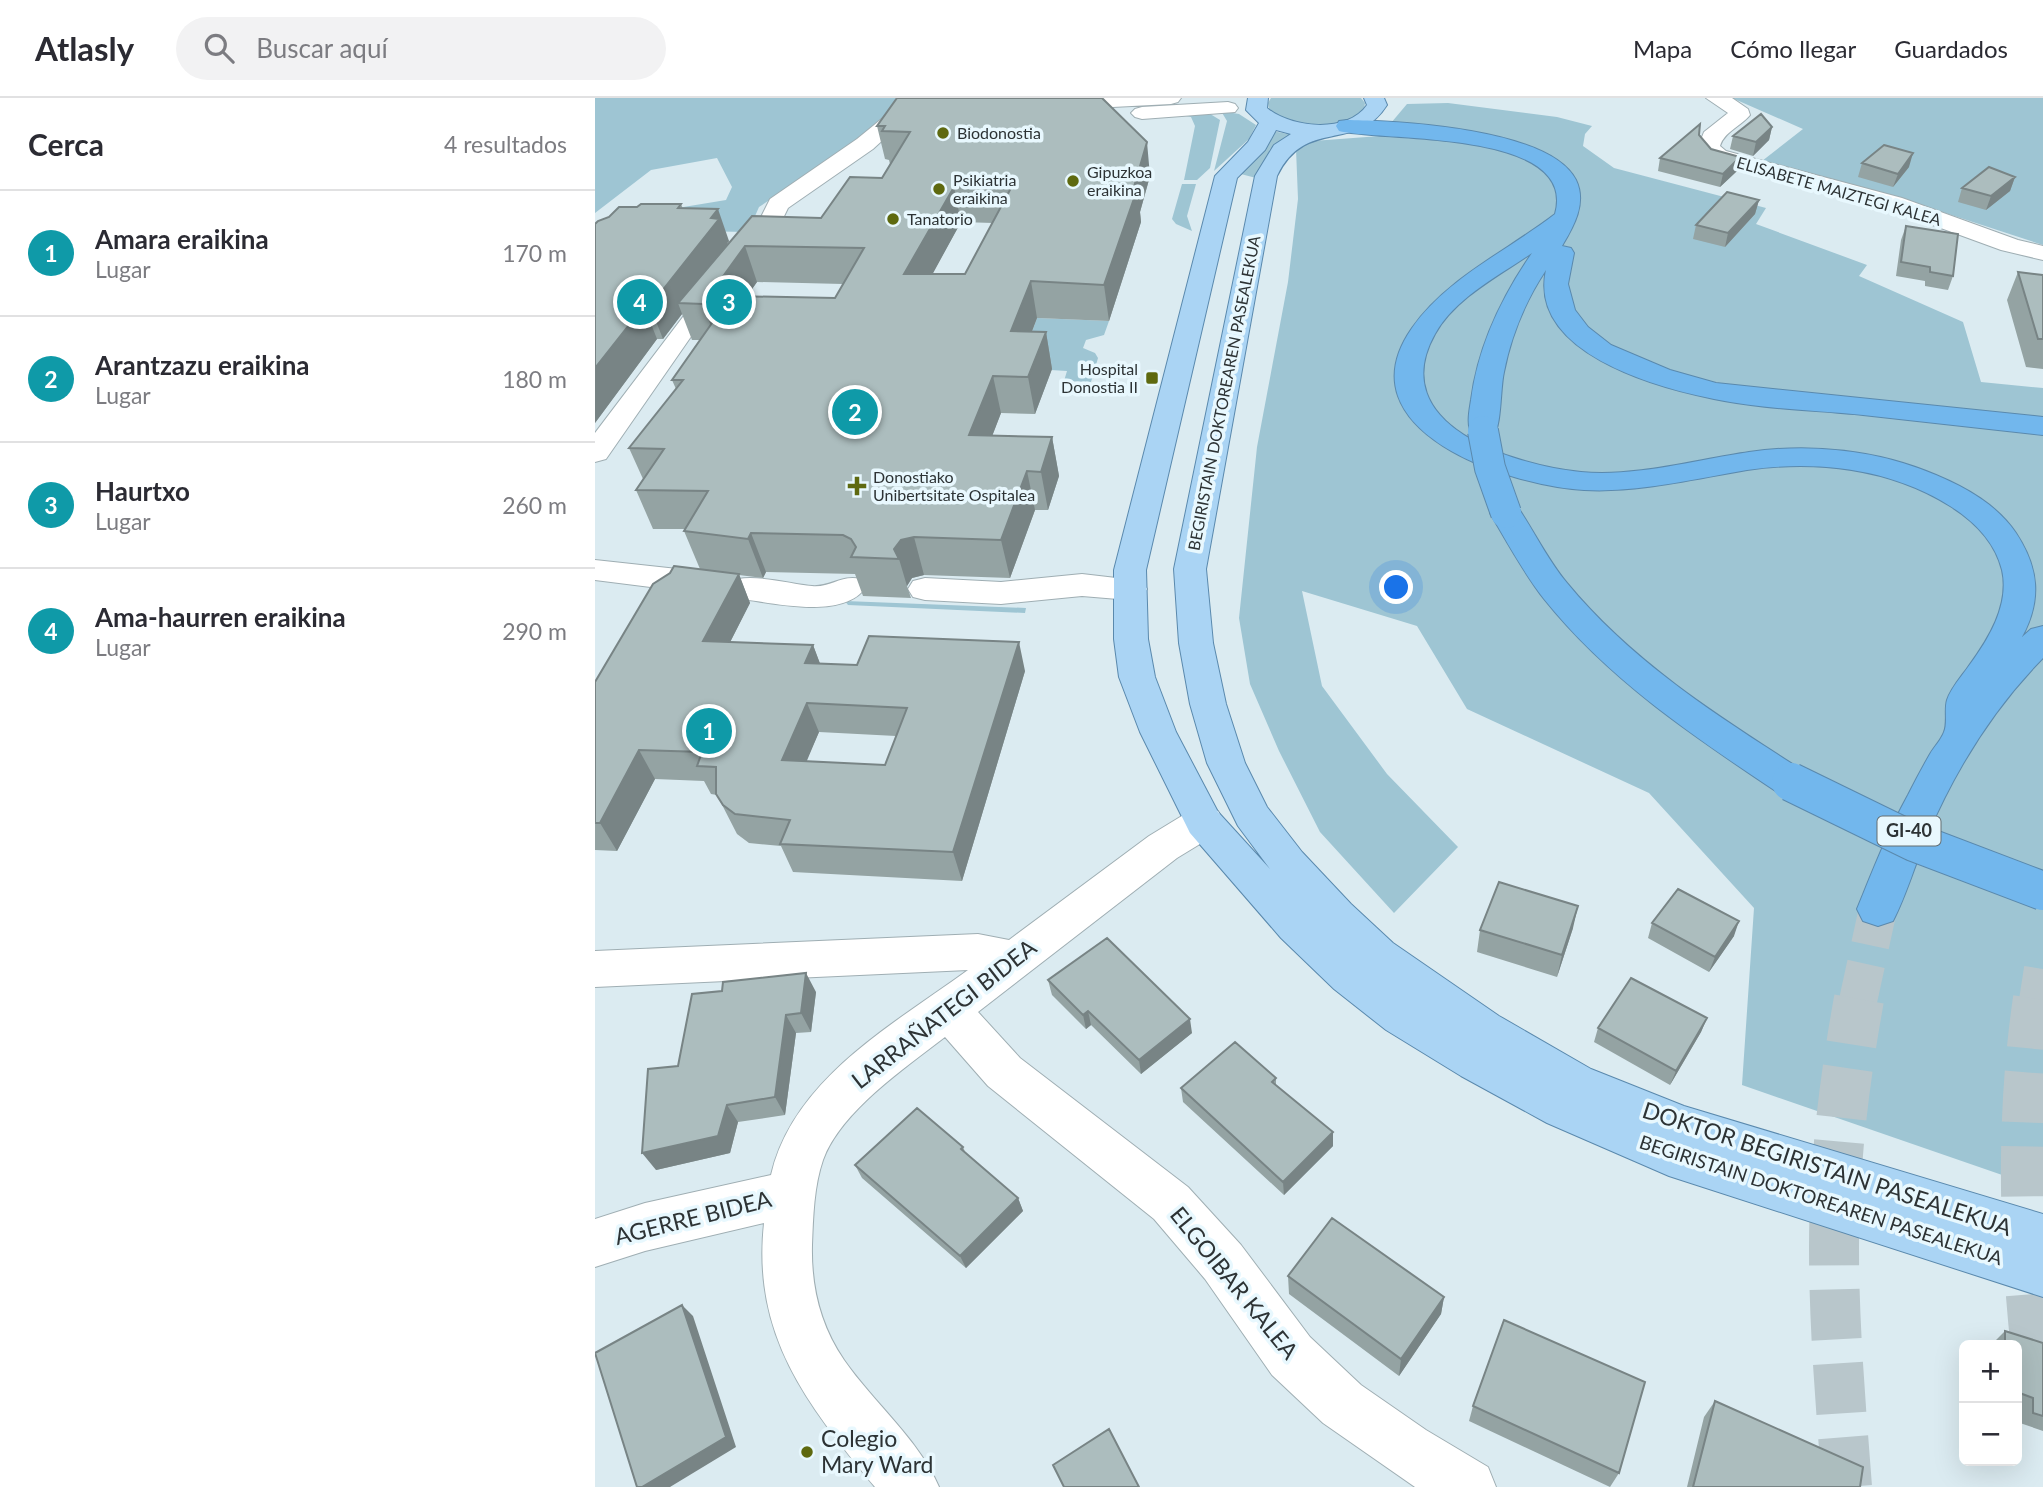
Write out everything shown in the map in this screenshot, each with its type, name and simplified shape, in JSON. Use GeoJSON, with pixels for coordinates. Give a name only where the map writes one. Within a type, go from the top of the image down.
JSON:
{"type":"FeatureCollection","features":[{"type":"Feature","properties":{"kind":"highway"},"geometry":{"type":"LineString","coordinates":[[1375,102],[1432,121],[1524,139],[1564,157],[1589,180]]}},
{"type":"Feature","properties":{"kind":"highway"},"geometry":{"type":"LineString","coordinates":[[1335,128],[1424,130],[1498,144],[1528,154],[1551,167],[1565,182],[1569,206],[1504,323],[1493,354],[1485,393],[1483,431],[1490,468],[1506,513],[1555,591],[1607,646],[1646,681],[1698,722],[1791,782],[1860,818],[1929,849],[1998,877],[2043,891]]}},
{"type":"Feature","properties":{"kind":"highway"},"geometry":{"type":"LineString","coordinates":[[1493,354],[1509,324],[1590,214]]}},
{"type":"Feature","properties":{"kind":"highway"},"geometry":{"type":"LineString","coordinates":[[1563,219],[1543,237],[1453,300],[1422,334],[1411,353],[1408,372],[1411,391],[1419,409],[1433,426],[1473,453],[1520,471],[1552,478],[1581,481],[1635,480],[1769,459],[1829,458],[1899,471],[1958,497],[1984,516],[2006,541],[2018,567],[2020,590],[2017,610],[2006,635],[1966,698],[1963,730]]}},
{"type":"Feature","properties":{"kind":"highway"},"geometry":{"type":"LineString","coordinates":[[1562,253],[1555,279],[1556,300],[1565,317],[1581,335],[1604,353],[1633,367],[1673,381],[1716,391],[2043,426]]}},
{"type":"Feature","properties":{"kind":"highway","name":"GI-40"},"geometry":{"type":"LineString","coordinates":[[1878,909],[1918,810],[1963,730],[1994,687],[2043,637]]}},
{"type":"Feature","properties":{"kind":"main road","name":"BEGIRISTAIN DOKTOREAREN PASEALEKUA"},"geometry":{"type":"LineString","coordinates":[[1336,916],[1288,863],[1252,816],[1221,745],[1200,667],[1190,569],[1192,546],[1266,176],[1275,157],[1286,144],[1369,117],[1375,102]]}},
{"type":"Feature","properties":{"kind":"main road","name":"BEGIRISTAIN DOKTOREAREN PASEALEKUA"},"geometry":{"type":"LineString","coordinates":[[1262,112],[1257,145],[1226,176],[1131,563],[1131,639],[1137,677],[1149,711],[1204,822],[1296,926],[1349,976],[1402,1017],[1476,1062],[1563,1108],[1669,1154],[2043,1272]]}},
{"type":"Feature","properties":{"kind":"main road"},"geometry":{"type":"LineString","coordinates":[[1262,112],[1303,130],[1335,128]]}},
{"type":"Feature","properties":{"kind":"main road"},"geometry":{"type":"LineString","coordinates":[[1130,589],[1178,603],[1193,614]]}},
{"type":"Feature","properties":{"kind":"main road","name":"BEGIRISTAIN DOKTOREAREN PASEALEKUA"},"geometry":{"type":"LineString","coordinates":[[1149,711],[1165,724],[1179,750],[1188,755],[1200,755],[1208,748],[1221,745]]}},
{"type":"Feature","properties":{"kind":"main road"},"geometry":{"type":"LineString","coordinates":[[1204,822],[1222,783],[1221,745]]}},
{"type":"Feature","properties":{"kind":"main road","name":"BEGIRISTAIN DOKTOREAREN PASEALEKUA"},"geometry":{"type":"LineString","coordinates":[[1204,822],[1235,830],[1250,841],[1378,955],[1464,1017]]}},
{"type":"Feature","properties":{"kind":"main road","name":"DOKTOR BEGIRISTAIN PASEALEKUA"},"geometry":{"type":"LineString","coordinates":[[1464,1017],[1575,1083],[1680,1126],[2043,1238]]}},
{"type":"Feature","properties":{"kind":"street"},"geometry":{"type":"LineString","coordinates":[[1030,104],[1171,98]]}},
{"type":"Feature","properties":{"kind":"street","name":"ELISABETE MAIZTEGI KALEA"},"geometry":{"type":"LineString","coordinates":[[1716,98],[1738,109],[1739,115],[1712,137],[1709,147],[1718,156],[1893,204],[2010,245],[2043,253]]}},
{"type":"Feature","properties":{"kind":"street"},"geometry":{"type":"LineString","coordinates":[[595,453],[745,252],[764,234],[778,204],[865,144],[902,112],[929,103]]}},
{"type":"Feature","properties":{"kind":"street"},"geometry":{"type":"LineString","coordinates":[[1062,104],[1064,111],[1168,114],[1224,103],[1262,112]]}},
{"type":"Feature","properties":{"kind":"street"},"geometry":{"type":"LineString","coordinates":[[595,570],[819,598],[849,587]]}},
{"type":"Feature","properties":{"kind":"street"},"geometry":{"type":"LineString","coordinates":[[925,589],[1001,593],[1092,585],[1130,589]]}},
{"type":"Feature","properties":{"kind":"street","name":"LARRAÑATEGI BIDEA"},"geometry":{"type":"LineString","coordinates":[[911,1487],[820,1370],[796,1324],[787,1291],[785,1253],[792,1193],[800,1157],[842,1095],[865,1072],[1163,847],[1204,822]]}},
{"type":"Feature","properties":{"kind":"street"},"geometry":{"type":"LineString","coordinates":[[595,969],[978,952],[1014,958]]}},
{"type":"Feature","properties":{"kind":"street","name":"ELGOIBAR KALEA"},"geometry":{"type":"LineString","coordinates":[[948,1009],[1004,1072],[1171,1203],[1223,1262],[1291,1356],[1342,1404],[1406,1450],[1468,1487]]}},
{"type":"Feature","properties":{"kind":"street","name":"AGERRE BIDEA"},"geometry":{"type":"LineString","coordinates":[[595,1243],[645,1227],[792,1193]]}},
{"type":"Feature","properties":{"kind":"shaded area"},"geometry":{"type":"Polygon","coordinates":[[[595,98],[911,98],[888,120],[759,207],[748,232],[631,230],[629,216],[726,200],[732,187],[717,158],[651,170],[595,213],[595,98]]]}},
{"type":"Feature","properties":{"kind":"shaded area"},"geometry":{"type":"Polygon","coordinates":[[[1271,98],[1361,98],[1365,103],[1364,110],[1354,118],[1342,123],[1317,125],[1291,121],[1269,110],[1268,103],[1271,98]]]}},
{"type":"Feature","properties":{"kind":"shaded area"},"geometry":{"type":"Polygon","coordinates":[[[1732,98],[2043,98],[2043,245],[1881,192],[1762,161],[1803,129],[1732,98]]]}},
{"type":"Feature","properties":{"kind":"shaded area"},"geometry":{"type":"Polygon","coordinates":[[[1448,103],[1557,117],[1592,126],[1585,134],[1583,146],[1614,168],[1766,208],[1756,224],[1867,265],[1859,276],[1963,322],[1981,382],[2043,388],[2043,1189],[1742,1085],[1754,908],[1649,793],[1467,709],[1417,626],[1302,591],[1322,686],[1387,774],[1458,847],[1394,913],[1320,832],[1279,751],[1250,684],[1239,618],[1257,447],[1288,282],[1298,199],[1296,149],[1313,141],[1380,136],[1407,104],[1448,103]]]}},
{"type":"Feature","properties":{"kind":"shaded area"},"geometry":{"type":"Polygon","coordinates":[[[1221,111],[1239,114],[1256,125],[1249,139],[1214,171],[1227,121],[1221,111]]]}},
{"type":"Feature","properties":{"kind":"shaded area"},"geometry":{"type":"Polygon","coordinates":[[[1207,112],[1220,120],[1210,168],[1197,180],[1184,180],[1195,126],[1191,117],[1181,115],[1207,112]]]}},
{"type":"Feature","properties":{"kind":"shaded area"},"geometry":{"type":"Polygon","coordinates":[[[1273,131],[1292,135],[1270,149],[1260,179],[1233,172],[1273,131]]]}},
{"type":"Feature","properties":{"kind":"shaded area"},"geometry":{"type":"Polygon","coordinates":[[[1182,184],[1196,184],[1187,216],[1192,231],[1176,224],[1172,219],[1182,184]]]}},
{"type":"Feature","properties":{"kind":"shaded area"},"geometry":{"type":"Polygon","coordinates":[[[1037,318],[1109,321],[1104,335],[1086,340],[1083,348],[1095,353],[1098,358],[1091,382],[1064,381],[1067,371],[1018,368],[1037,318]]]}},
{"type":"Feature","properties":{"kind":"shaded area"},"geometry":{"type":"Polygon","coordinates":[[[845,601],[1026,608],[1025,613],[848,605],[845,601]]]}},
{"type":"Feature","properties":{"kind":"building"},"geometry":{"type":"Polygon","coordinates":[[[897,98],[1102,98],[1147,142],[1134,187],[1138,187],[1104,285],[1031,281],[1011,331],[1046,332],[1028,377],[993,376],[969,435],[1052,437],[1041,472],[1027,471],[1001,540],[914,537],[901,540],[894,549],[899,559],[851,557],[856,547],[851,539],[843,535],[751,533],[748,539],[684,531],[708,491],[636,490],[664,449],[629,448],[683,380],[672,380],[731,296],[835,298],[864,248],[745,246],[703,304],[678,303],[752,216],[821,218],[850,177],[882,178],[910,132],[882,131],[885,126],[877,126],[897,98]],[[954,187],[904,274],[965,274],[1011,188],[954,187]]]}},
{"type":"Feature","properties":{"kind":"building"},"geometry":{"type":"Polygon","coordinates":[[[1761,114],[1772,127],[1756,142],[1733,136],[1761,114]]]}},
{"type":"Feature","properties":{"kind":"building"},"geometry":{"type":"Polygon","coordinates":[[[1700,124],[1699,135],[1711,149],[1740,157],[1723,174],[1660,158],[1700,124]]]}},
{"type":"Feature","properties":{"kind":"building"},"geometry":{"type":"Polygon","coordinates":[[[1884,145],[1913,153],[1898,174],[1862,163],[1884,145]]]}},
{"type":"Feature","properties":{"kind":"building"},"geometry":{"type":"Polygon","coordinates":[[[1989,167],[2015,177],[1991,196],[1962,188],[1989,167]]]}},
{"type":"Feature","properties":{"kind":"building"},"geometry":{"type":"Polygon","coordinates":[[[1727,192],[1759,200],[1728,233],[1696,225],[1727,192]]]}},
{"type":"Feature","properties":{"kind":"building"},"geometry":{"type":"Polygon","coordinates":[[[641,204],[681,204],[678,208],[718,209],[711,218],[719,219],[650,306],[644,306],[595,368],[595,224],[609,217],[619,207],[637,207],[641,204]]]}},
{"type":"Feature","properties":{"kind":"building"},"geometry":{"type":"Polygon","coordinates":[[[1906,226],[1958,234],[1953,276],[1930,272],[1930,267],[1901,262],[1906,226]]]}},
{"type":"Feature","properties":{"kind":"building"},"geometry":{"type":"Polygon","coordinates":[[[2018,272],[2043,275],[2043,339],[2038,339],[2018,272]]]}},
{"type":"Feature","properties":{"kind":"building"},"geometry":{"type":"Polygon","coordinates":[[[674,566],[739,574],[703,641],[813,645],[805,663],[857,665],[869,636],[1019,642],[953,852],[780,844],[790,820],[735,814],[723,805],[716,794],[716,767],[697,766],[702,752],[639,750],[600,823],[595,823],[595,682],[653,584],[670,573],[674,566]],[[807,703],[782,760],[885,765],[907,708],[807,703]]]}},
{"type":"Feature","properties":{"kind":"building"},"geometry":{"type":"Polygon","coordinates":[[[1499,882],[1578,906],[1562,955],[1480,930],[1499,882]]]}},
{"type":"Feature","properties":{"kind":"building"},"geometry":{"type":"Polygon","coordinates":[[[1678,889],[1739,921],[1715,957],[1652,923],[1678,889]]]}},
{"type":"Feature","properties":{"kind":"building"},"geometry":{"type":"Polygon","coordinates":[[[1107,938],[1190,1019],[1139,1060],[1088,1011],[1083,1015],[1048,980],[1107,938]]]}},
{"type":"Feature","properties":{"kind":"building"},"geometry":{"type":"Polygon","coordinates":[[[806,973],[801,1013],[786,1015],[775,1097],[727,1105],[718,1136],[642,1153],[648,1069],[678,1066],[692,994],[722,991],[723,982],[806,973]]]}},
{"type":"Feature","properties":{"kind":"building"},"geometry":{"type":"Polygon","coordinates":[[[1631,978],[1707,1018],[1676,1071],[1598,1028],[1631,978]]]}},
{"type":"Feature","properties":{"kind":"building"},"geometry":{"type":"Polygon","coordinates":[[[1235,1042],[1276,1078],[1272,1082],[1333,1132],[1283,1182],[1181,1088],[1235,1042]]]}},
{"type":"Feature","properties":{"kind":"building"},"geometry":{"type":"Polygon","coordinates":[[[917,1108],[1018,1198],[960,1256],[855,1165],[917,1108]]]}},
{"type":"Feature","properties":{"kind":"building"},"geometry":{"type":"Polygon","coordinates":[[[1332,1218],[1444,1297],[1401,1359],[1288,1276],[1332,1218]]]}},
{"type":"Feature","properties":{"kind":"building"},"geometry":{"type":"Polygon","coordinates":[[[682,1305],[726,1437],[642,1487],[637,1487],[595,1353],[682,1305]]]}},
{"type":"Feature","properties":{"kind":"building"},"geometry":{"type":"Polygon","coordinates":[[[1504,1320],[1645,1382],[1619,1473],[1473,1406],[1504,1320]]]}},
{"type":"Feature","properties":{"kind":"building"},"geometry":{"type":"Polygon","coordinates":[[[2005,1331],[2043,1343],[2043,1416],[2033,1413],[2033,1398],[2022,1394],[2022,1340],[2005,1340],[2005,1331]]]}},
{"type":"Feature","properties":{"kind":"building"},"geometry":{"type":"Polygon","coordinates":[[[1715,1401],[1863,1467],[1860,1487],[1693,1487],[1715,1401]]]}},
{"type":"Feature","properties":{"kind":"building"},"geometry":{"type":"Polygon","coordinates":[[[1109,1429],[1139,1487],[1064,1487],[1053,1465],[1109,1429]]]}},
{"type":"Feature","properties":{"kind":"tunnel"},"geometry":{"type":"LineString","coordinates":[[1858,1001],[1878,909]]}},
{"type":"Feature","properties":{"kind":"tunnel"},"geometry":{"type":"LineString","coordinates":[[2038,1001],[2043,969]]}},
{"type":"Feature","properties":{"kind":"tunnel"},"geometry":{"type":"LineString","coordinates":[[1847,1487],[1834,1278],[1834,1217],[1841,1123],[1859,999]]}},
{"type":"Feature","properties":{"kind":"tunnel"},"geometry":{"type":"LineString","coordinates":[[2038,999],[2028,1101],[2026,1204],[2032,1306],[2043,1408]]}},
{"type":"Feature","properties":{"kind":"place","name":"Biodonostia"},"geometry":{"type":"Point","coordinates":[943,133]}},
{"type":"Feature","properties":{"kind":"place","name":"Gipuzkoa eraikina"},"geometry":{"type":"Point","coordinates":[1073,181]}},
{"type":"Feature","properties":{"kind":"place","name":"Psikiatria eraikina"},"geometry":{"type":"Point","coordinates":[939,189]}},
{"type":"Feature","properties":{"kind":"place","name":"Tanatorio"},"geometry":{"type":"Point","coordinates":[893,219]}},
{"type":"Feature","properties":{"kind":"place","name":"Ama-haurren eraikina"},"geometry":{"type":"Point","coordinates":[640,302]}},
{"type":"Feature","properties":{"kind":"place","name":"Haurtxo"},"geometry":{"type":"Point","coordinates":[729,302]}},
{"type":"Feature","properties":{"kind":"place","name":"Hospital Donostia II"},"geometry":{"type":"Point","coordinates":[1152,378]}},
{"type":"Feature","properties":{"kind":"place","name":"Arantzazu eraikina"},"geometry":{"type":"Point","coordinates":[855,412]}},
{"type":"Feature","properties":{"kind":"place","name":"Donostiako Unibertsitate Ospitalea"},"geometry":{"type":"Point","coordinates":[857,486]}},
{"type":"Feature","properties":{"kind":"place","name":"Amara eraikina"},"geometry":{"type":"Point","coordinates":[709,731]}},
{"type":"Feature","properties":{"kind":"place","name":"Colegio Mary Ward"},"geometry":{"type":"Point","coordinates":[807,1452]}}]}
